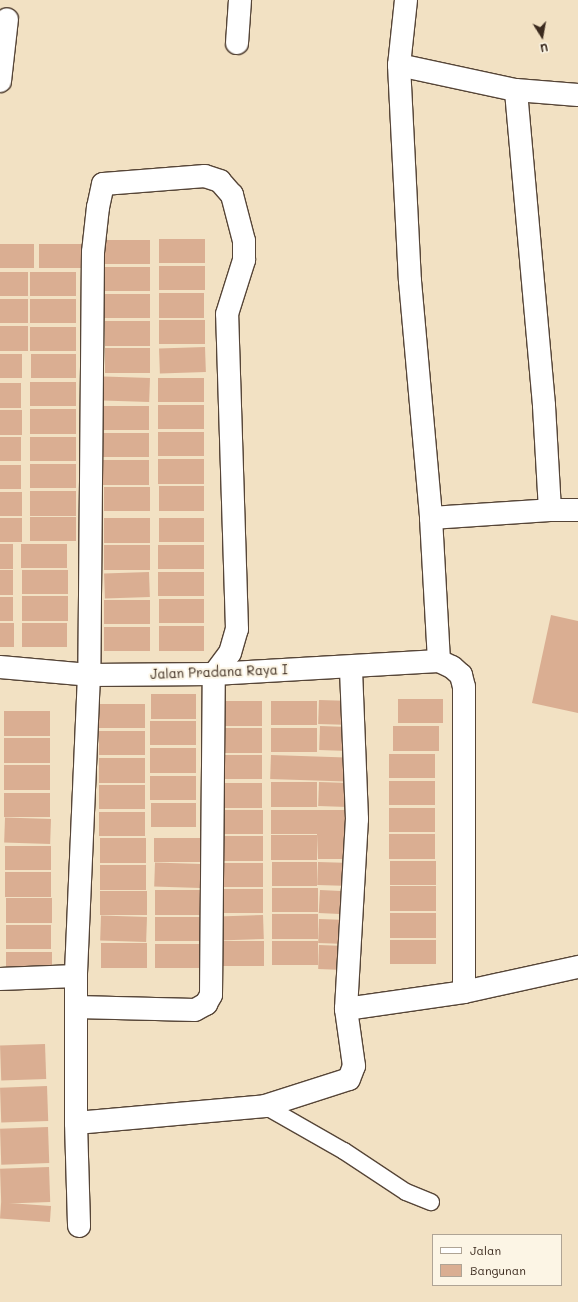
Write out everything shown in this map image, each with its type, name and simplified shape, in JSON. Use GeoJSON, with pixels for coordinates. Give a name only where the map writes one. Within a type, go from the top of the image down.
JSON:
{"type":"FeatureCollection","features":[{"type":"Feature","properties":{"kind":"street"},"geometry":{"type":"LineString","coordinates":[[237,42],[240,0]]}},
{"type":"Feature","properties":{"kind":"street"},"geometry":{"type":"LineString","coordinates":[[406,0],[399,66],[410,281],[431,518],[439,661],[461,675],[464,687],[464,992]]}},
{"type":"Feature","properties":{"kind":"street"},"geometry":{"type":"LineString","coordinates":[[0,82],[7,19]]}},
{"type":"Feature","properties":{"kind":"street"},"geometry":{"type":"LineString","coordinates":[[399,66],[516,90],[578,95]]}},
{"type":"Feature","properties":{"kind":"street"},"geometry":{"type":"LineString","coordinates":[[516,90],[544,405],[550,510]]}},
{"type":"Feature","properties":{"kind":"street"},"geometry":{"type":"LineString","coordinates":[[76,1007],[195,1010],[206,1004],[211,995],[214,674],[230,653],[238,629],[227,314],[244,260],[244,248],[232,195],[220,181],[205,176],[103,184],[93,252],[89,675],[76,976],[76,1007],[76,1124],[79,1226]]}},
{"type":"Feature","properties":{"kind":"street"},"geometry":{"type":"LineString","coordinates":[[431,518],[550,510],[578,510]]}},
{"type":"Feature","properties":{"kind":"street","name":"Jalan Pradana Raya I"},"geometry":{"type":"LineString","coordinates":[[0,668],[89,675],[214,674],[439,661]]}},
{"type":"Feature","properties":{"kind":"street"},"geometry":{"type":"LineString","coordinates":[[76,1124],[265,1106],[349,1079],[354,1066],[346,1009],[357,819],[351,667]]}},
{"type":"Feature","properties":{"kind":"street"},"geometry":{"type":"LineString","coordinates":[[346,1009],[464,992],[578,966]]}},
{"type":"Feature","properties":{"kind":"street"},"geometry":{"type":"LineString","coordinates":[[0,979],[76,976]]}},
{"type":"Feature","properties":{"kind":"lane"},"geometry":{"type":"LineString","coordinates":[[265,1106],[344,1151],[406,1192],[431,1202]]}},
{"type":"Feature","properties":{"kind":"building"},"geometry":{"type":"Polygon","coordinates":[[[159,239],[205,239],[205,263],[159,263],[159,239]]]}},
{"type":"Feature","properties":{"kind":"building"},"geometry":{"type":"Polygon","coordinates":[[[105,240],[150,240],[150,264],[105,264],[105,240]]]}},
{"type":"Feature","properties":{"kind":"building"},"geometry":{"type":"Polygon","coordinates":[[[0,244],[34,244],[34,268],[0,268],[0,244]]]}},
{"type":"Feature","properties":{"kind":"building"},"geometry":{"type":"Polygon","coordinates":[[[39,244],[85,244],[85,268],[39,268],[39,244]]]}},
{"type":"Feature","properties":{"kind":"building"},"geometry":{"type":"Polygon","coordinates":[[[159,266],[205,266],[205,290],[159,290],[159,266]]]}},
{"type":"Feature","properties":{"kind":"building"},"geometry":{"type":"Polygon","coordinates":[[[104,267],[150,267],[150,291],[104,291],[104,267]]]}},
{"type":"Feature","properties":{"kind":"building"},"geometry":{"type":"Polygon","coordinates":[[[0,272],[28,272],[28,296],[0,296],[0,272]]]}},
{"type":"Feature","properties":{"kind":"building"},"geometry":{"type":"Polygon","coordinates":[[[30,272],[76,272],[76,296],[30,296],[30,272]]]}},
{"type":"Feature","properties":{"kind":"building"},"geometry":{"type":"Polygon","coordinates":[[[159,293],[204,293],[204,318],[159,318],[159,293]]]}},
{"type":"Feature","properties":{"kind":"building"},"geometry":{"type":"Polygon","coordinates":[[[104,294],[150,294],[150,318],[104,318],[104,294]]]}},
{"type":"Feature","properties":{"kind":"building"},"geometry":{"type":"Polygon","coordinates":[[[0,299],[28,299],[28,323],[0,323],[0,299]]]}},
{"type":"Feature","properties":{"kind":"building"},"geometry":{"type":"Polygon","coordinates":[[[30,299],[76,299],[76,323],[30,323],[30,299]]]}},
{"type":"Feature","properties":{"kind":"building"},"geometry":{"type":"Polygon","coordinates":[[[159,320],[205,320],[205,344],[159,344],[159,320]]]}},
{"type":"Feature","properties":{"kind":"building"},"geometry":{"type":"Polygon","coordinates":[[[105,321],[150,321],[150,346],[105,346],[105,321]]]}},
{"type":"Feature","properties":{"kind":"building"},"geometry":{"type":"Polygon","coordinates":[[[0,326],[28,326],[28,351],[0,351],[0,326]]]}},
{"type":"Feature","properties":{"kind":"building"},"geometry":{"type":"Polygon","coordinates":[[[30,327],[76,327],[76,351],[30,351],[30,327]]]}},
{"type":"Feature","properties":{"kind":"building"},"geometry":{"type":"Polygon","coordinates":[[[205,347],[206,372],[160,374],[159,349],[205,347]]]}},
{"type":"Feature","properties":{"kind":"building"},"geometry":{"type":"Polygon","coordinates":[[[105,348],[150,348],[150,373],[105,373],[105,348]]]}},
{"type":"Feature","properties":{"kind":"building"},"geometry":{"type":"Polygon","coordinates":[[[0,354],[22,354],[22,378],[0,378],[0,354]]]}},
{"type":"Feature","properties":{"kind":"building"},"geometry":{"type":"Polygon","coordinates":[[[31,354],[76,354],[76,378],[31,378],[31,354]]]}},
{"type":"Feature","properties":{"kind":"building"},"geometry":{"type":"Polygon","coordinates":[[[104,376],[150,378],[149,402],[103,400],[104,376]]]}},
{"type":"Feature","properties":{"kind":"building"},"geometry":{"type":"Polygon","coordinates":[[[158,378],[204,378],[204,402],[158,402],[158,378]]]}},
{"type":"Feature","properties":{"kind":"building"},"geometry":{"type":"Polygon","coordinates":[[[30,382],[76,382],[76,406],[30,406],[30,382]]]}},
{"type":"Feature","properties":{"kind":"building"},"geometry":{"type":"Polygon","coordinates":[[[0,383],[21,383],[21,408],[0,408],[0,383]]]}},
{"type":"Feature","properties":{"kind":"building"},"geometry":{"type":"Polygon","coordinates":[[[158,405],[204,405],[204,429],[158,429],[158,405]]]}},
{"type":"Feature","properties":{"kind":"building"},"geometry":{"type":"Polygon","coordinates":[[[103,406],[149,406],[149,430],[103,430],[103,406]]]}},
{"type":"Feature","properties":{"kind":"building"},"geometry":{"type":"Polygon","coordinates":[[[30,409],[76,409],[76,434],[30,434],[30,409]]]}},
{"type":"Feature","properties":{"kind":"building"},"geometry":{"type":"Polygon","coordinates":[[[0,410],[22,410],[22,435],[0,435],[0,410]]]}},
{"type":"Feature","properties":{"kind":"building"},"geometry":{"type":"Polygon","coordinates":[[[158,432],[204,432],[204,456],[158,456],[158,432]]]}},
{"type":"Feature","properties":{"kind":"building"},"geometry":{"type":"Polygon","coordinates":[[[103,433],[149,433],[149,457],[103,457],[103,433]]]}},
{"type":"Feature","properties":{"kind":"building"},"geometry":{"type":"Polygon","coordinates":[[[0,437],[21,437],[21,461],[0,461],[0,437]]]}},
{"type":"Feature","properties":{"kind":"building"},"geometry":{"type":"Polygon","coordinates":[[[30,437],[76,437],[76,461],[30,461],[30,437]]]}},
{"type":"Feature","properties":{"kind":"building"},"geometry":{"type":"Polygon","coordinates":[[[158,459],[204,459],[204,484],[158,484],[158,459]]]}},
{"type":"Feature","properties":{"kind":"building"},"geometry":{"type":"Polygon","coordinates":[[[103,460],[149,460],[149,485],[103,485],[103,460]]]}},
{"type":"Feature","properties":{"kind":"building"},"geometry":{"type":"Polygon","coordinates":[[[30,464],[76,464],[76,488],[30,488],[30,464]]]}},
{"type":"Feature","properties":{"kind":"building"},"geometry":{"type":"Polygon","coordinates":[[[0,465],[21,465],[21,489],[0,489],[0,465]]]}},
{"type":"Feature","properties":{"kind":"building"},"geometry":{"type":"Polygon","coordinates":[[[159,486],[204,486],[204,511],[159,511],[159,486]]]}},
{"type":"Feature","properties":{"kind":"building"},"geometry":{"type":"Polygon","coordinates":[[[104,487],[150,487],[150,511],[104,511],[104,487]]]}},
{"type":"Feature","properties":{"kind":"building"},"geometry":{"type":"Polygon","coordinates":[[[30,491],[76,491],[76,516],[30,516],[30,491]]]}},
{"type":"Feature","properties":{"kind":"building"},"geometry":{"type":"Polygon","coordinates":[[[0,492],[22,492],[22,516],[0,516],[0,492]]]}},
{"type":"Feature","properties":{"kind":"building"},"geometry":{"type":"Polygon","coordinates":[[[30,517],[76,517],[76,541],[30,541],[30,517]]]}},
{"type":"Feature","properties":{"kind":"building"},"geometry":{"type":"Polygon","coordinates":[[[0,518],[22,518],[22,542],[0,542],[0,518]]]}},
{"type":"Feature","properties":{"kind":"building"},"geometry":{"type":"Polygon","coordinates":[[[104,518],[150,518],[150,543],[104,543],[104,518]]]}},
{"type":"Feature","properties":{"kind":"building"},"geometry":{"type":"Polygon","coordinates":[[[159,518],[204,518],[204,542],[159,542],[159,518]]]}},
{"type":"Feature","properties":{"kind":"building"},"geometry":{"type":"Polygon","coordinates":[[[0,544],[13,544],[13,569],[0,569],[0,544]]]}},
{"type":"Feature","properties":{"kind":"building"},"geometry":{"type":"Polygon","coordinates":[[[21,544],[67,544],[67,568],[21,568],[21,544]]]}},
{"type":"Feature","properties":{"kind":"building"},"geometry":{"type":"Polygon","coordinates":[[[104,545],[150,545],[150,570],[104,570],[104,545]]]}},
{"type":"Feature","properties":{"kind":"building"},"geometry":{"type":"Polygon","coordinates":[[[158,545],[204,545],[204,569],[158,569],[158,545]]]}},
{"type":"Feature","properties":{"kind":"building"},"geometry":{"type":"Polygon","coordinates":[[[0,570],[13,570],[13,595],[0,595],[0,570]]]}},
{"type":"Feature","properties":{"kind":"building"},"geometry":{"type":"Polygon","coordinates":[[[22,570],[68,570],[68,594],[22,594],[22,570]]]}},
{"type":"Feature","properties":{"kind":"building"},"geometry":{"type":"Polygon","coordinates":[[[149,572],[150,597],[105,599],[104,574],[149,572]]]}},
{"type":"Feature","properties":{"kind":"building"},"geometry":{"type":"Polygon","coordinates":[[[158,572],[204,572],[204,596],[158,596],[158,572]]]}},
{"type":"Feature","properties":{"kind":"building"},"geometry":{"type":"Polygon","coordinates":[[[22,596],[68,596],[68,621],[22,621],[22,596]]]}},
{"type":"Feature","properties":{"kind":"building"},"geometry":{"type":"Polygon","coordinates":[[[0,597],[13,597],[13,621],[0,621],[0,597]]]}},
{"type":"Feature","properties":{"kind":"building"},"geometry":{"type":"Polygon","coordinates":[[[159,599],[204,599],[204,623],[159,623],[159,599]]]}},
{"type":"Feature","properties":{"kind":"building"},"geometry":{"type":"Polygon","coordinates":[[[104,600],[150,600],[150,624],[104,624],[104,600]]]}},
{"type":"Feature","properties":{"kind":"building"},"geometry":{"type":"Polygon","coordinates":[[[551,615],[578,621],[578,713],[532,703],[551,615]]]}},
{"type":"Feature","properties":{"kind":"building"},"geometry":{"type":"Polygon","coordinates":[[[0,623],[14,623],[14,647],[0,647],[0,623]]]}},
{"type":"Feature","properties":{"kind":"building"},"geometry":{"type":"Polygon","coordinates":[[[22,623],[67,623],[67,647],[22,647],[22,623]]]}},
{"type":"Feature","properties":{"kind":"building"},"geometry":{"type":"Polygon","coordinates":[[[159,626],[204,626],[204,651],[159,651],[159,626]]]}},
{"type":"Feature","properties":{"kind":"building"},"geometry":{"type":"Polygon","coordinates":[[[104,627],[150,627],[150,651],[104,651],[104,627]]]}},
{"type":"Feature","properties":{"kind":"building"},"geometry":{"type":"Polygon","coordinates":[[[151,694],[196,694],[196,719],[151,719],[151,694]]]}},
{"type":"Feature","properties":{"kind":"building"},"geometry":{"type":"Polygon","coordinates":[[[398,699],[443,699],[443,723],[398,723],[398,699]]]}},
{"type":"Feature","properties":{"kind":"building"},"geometry":{"type":"Polygon","coordinates":[[[319,700],[344,701],[343,725],[318,724],[319,700]]]}},
{"type":"Feature","properties":{"kind":"building"},"geometry":{"type":"Polygon","coordinates":[[[216,701],[262,701],[262,726],[216,726],[216,701]]]}},
{"type":"Feature","properties":{"kind":"building"},"geometry":{"type":"Polygon","coordinates":[[[271,701],[317,701],[317,725],[271,725],[271,701]]]}},
{"type":"Feature","properties":{"kind":"building"},"geometry":{"type":"Polygon","coordinates":[[[99,704],[145,704],[145,728],[99,728],[99,704]]]}},
{"type":"Feature","properties":{"kind":"building"},"geometry":{"type":"Polygon","coordinates":[[[4,711],[50,711],[50,736],[4,736],[4,711]]]}},
{"type":"Feature","properties":{"kind":"building"},"geometry":{"type":"Polygon","coordinates":[[[150,721],[196,721],[196,745],[150,745],[150,721]]]}},
{"type":"Feature","properties":{"kind":"building"},"geometry":{"type":"Polygon","coordinates":[[[320,726],[349,727],[348,751],[319,750],[320,726]]]}},
{"type":"Feature","properties":{"kind":"building"},"geometry":{"type":"Polygon","coordinates":[[[393,726],[439,726],[439,751],[393,751],[393,726]]]}},
{"type":"Feature","properties":{"kind":"building"},"geometry":{"type":"Polygon","coordinates":[[[216,728],[262,728],[262,753],[216,753],[216,728]]]}},
{"type":"Feature","properties":{"kind":"building"},"geometry":{"type":"Polygon","coordinates":[[[271,728],[317,728],[317,752],[271,752],[271,728]]]}},
{"type":"Feature","properties":{"kind":"building"},"geometry":{"type":"Polygon","coordinates":[[[99,731],[145,731],[145,755],[99,755],[99,731]]]}},
{"type":"Feature","properties":{"kind":"building"},"geometry":{"type":"Polygon","coordinates":[[[4,738],[50,738],[50,763],[4,763],[4,738]]]}},
{"type":"Feature","properties":{"kind":"building"},"geometry":{"type":"Polygon","coordinates":[[[150,748],[196,748],[196,773],[150,773],[150,748]]]}},
{"type":"Feature","properties":{"kind":"building"},"geometry":{"type":"Polygon","coordinates":[[[389,754],[435,754],[435,778],[389,778],[389,754]]]}},
{"type":"Feature","properties":{"kind":"building"},"geometry":{"type":"Polygon","coordinates":[[[216,755],[262,755],[262,779],[216,779],[216,755]]]}},
{"type":"Feature","properties":{"kind":"building"},"geometry":{"type":"Polygon","coordinates":[[[271,755],[346,758],[345,782],[270,779],[271,755]]]}},
{"type":"Feature","properties":{"kind":"building"},"geometry":{"type":"Polygon","coordinates":[[[99,758],[145,758],[145,783],[99,783],[99,758]]]}},
{"type":"Feature","properties":{"kind":"building"},"geometry":{"type":"Polygon","coordinates":[[[4,765],[50,765],[50,790],[4,790],[4,765]]]}},
{"type":"Feature","properties":{"kind":"building"},"geometry":{"type":"Polygon","coordinates":[[[150,776],[196,776],[196,800],[150,800],[150,776]]]}},
{"type":"Feature","properties":{"kind":"building"},"geometry":{"type":"Polygon","coordinates":[[[389,781],[435,781],[435,805],[389,805],[389,781]]]}},
{"type":"Feature","properties":{"kind":"building"},"geometry":{"type":"Polygon","coordinates":[[[271,782],[317,782],[317,807],[271,807],[271,782]]]}},
{"type":"Feature","properties":{"kind":"building"},"geometry":{"type":"Polygon","coordinates":[[[319,782],[348,783],[347,807],[318,806],[319,782]]]}},
{"type":"Feature","properties":{"kind":"building"},"geometry":{"type":"Polygon","coordinates":[[[216,783],[262,783],[262,808],[216,808],[216,783]]]}},
{"type":"Feature","properties":{"kind":"building"},"geometry":{"type":"Polygon","coordinates":[[[99,785],[145,785],[145,809],[99,809],[99,785]]]}},
{"type":"Feature","properties":{"kind":"building"},"geometry":{"type":"Polygon","coordinates":[[[4,793],[50,793],[50,817],[4,817],[4,793]]]}},
{"type":"Feature","properties":{"kind":"building"},"geometry":{"type":"Polygon","coordinates":[[[151,803],[196,803],[196,827],[151,827],[151,803]]]}},
{"type":"Feature","properties":{"kind":"building"},"geometry":{"type":"Polygon","coordinates":[[[389,808],[435,808],[435,832],[389,832],[389,808]]]}},
{"type":"Feature","properties":{"kind":"building"},"geometry":{"type":"Polygon","coordinates":[[[217,810],[263,810],[263,834],[217,834],[217,810]]]}},
{"type":"Feature","properties":{"kind":"building"},"geometry":{"type":"Polygon","coordinates":[[[271,810],[346,810],[348,859],[318,859],[317,834],[271,834],[271,810]]]}},
{"type":"Feature","properties":{"kind":"building"},"geometry":{"type":"Polygon","coordinates":[[[99,812],[145,812],[145,836],[99,836],[99,812]]]}},
{"type":"Feature","properties":{"kind":"building"},"geometry":{"type":"Polygon","coordinates":[[[5,817],[51,819],[50,844],[4,842],[5,817]]]}},
{"type":"Feature","properties":{"kind":"building"},"geometry":{"type":"Polygon","coordinates":[[[389,834],[435,834],[435,859],[389,859],[389,834]]]}},
{"type":"Feature","properties":{"kind":"building"},"geometry":{"type":"Polygon","coordinates":[[[271,835],[317,835],[317,860],[271,860],[271,835]]]}},
{"type":"Feature","properties":{"kind":"building"},"geometry":{"type":"Polygon","coordinates":[[[217,836],[263,836],[263,861],[217,861],[217,836]]]}},
{"type":"Feature","properties":{"kind":"building"},"geometry":{"type":"Polygon","coordinates":[[[100,838],[146,838],[146,863],[100,863],[100,838]]]}},
{"type":"Feature","properties":{"kind":"building"},"geometry":{"type":"Polygon","coordinates":[[[154,838],[200,838],[200,862],[154,862],[154,838]]]}},
{"type":"Feature","properties":{"kind":"building"},"geometry":{"type":"Polygon","coordinates":[[[5,846],[51,846],[51,870],[5,870],[5,846]]]}},
{"type":"Feature","properties":{"kind":"building"},"geometry":{"type":"Polygon","coordinates":[[[390,861],[436,861],[436,885],[390,885],[390,861]]]}},
{"type":"Feature","properties":{"kind":"building"},"geometry":{"type":"Polygon","coordinates":[[[155,862],[201,864],[200,888],[154,886],[155,862]]]}},
{"type":"Feature","properties":{"kind":"building"},"geometry":{"type":"Polygon","coordinates":[[[272,862],[317,862],[317,886],[272,886],[272,862]]]}},
{"type":"Feature","properties":{"kind":"building"},"geometry":{"type":"Polygon","coordinates":[[[318,862],[343,863],[342,886],[317,885],[318,862]]]}},
{"type":"Feature","properties":{"kind":"building"},"geometry":{"type":"Polygon","coordinates":[[[217,863],[263,863],[263,887],[217,887],[217,863]]]}},
{"type":"Feature","properties":{"kind":"building"},"geometry":{"type":"Polygon","coordinates":[[[100,865],[146,865],[146,890],[100,890],[100,865]]]}},
{"type":"Feature","properties":{"kind":"building"},"geometry":{"type":"Polygon","coordinates":[[[5,872],[51,872],[51,897],[5,897],[5,872]]]}},
{"type":"Feature","properties":{"kind":"building"},"geometry":{"type":"Polygon","coordinates":[[[390,886],[436,886],[436,911],[390,911],[390,886]]]}},
{"type":"Feature","properties":{"kind":"building"},"geometry":{"type":"Polygon","coordinates":[[[272,888],[318,888],[318,912],[272,912],[272,888]]]}},
{"type":"Feature","properties":{"kind":"building"},"geometry":{"type":"Polygon","coordinates":[[[218,889],[263,889],[263,913],[218,913],[218,889]]]}},
{"type":"Feature","properties":{"kind":"building"},"geometry":{"type":"Polygon","coordinates":[[[155,890],[201,890],[201,915],[155,915],[155,890]]]}},
{"type":"Feature","properties":{"kind":"building"},"geometry":{"type":"Polygon","coordinates":[[[320,890],[341,891],[340,914],[319,913],[320,890]]]}},
{"type":"Feature","properties":{"kind":"building"},"geometry":{"type":"Polygon","coordinates":[[[100,891],[147,891],[147,915],[100,915],[100,891]]]}},
{"type":"Feature","properties":{"kind":"building"},"geometry":{"type":"Polygon","coordinates":[[[6,898],[52,898],[52,923],[6,923],[6,898]]]}},
{"type":"Feature","properties":{"kind":"building"},"geometry":{"type":"Polygon","coordinates":[[[390,913],[436,913],[436,938],[390,938],[390,913]]]}},
{"type":"Feature","properties":{"kind":"building"},"geometry":{"type":"Polygon","coordinates":[[[272,914],[318,914],[318,939],[272,939],[272,914]]]}},
{"type":"Feature","properties":{"kind":"building"},"geometry":{"type":"Polygon","coordinates":[[[101,915],[147,917],[146,942],[100,940],[101,915]]]}},
{"type":"Feature","properties":{"kind":"building"},"geometry":{"type":"Polygon","coordinates":[[[263,915],[264,939],[219,941],[218,917],[263,915]]]}},
{"type":"Feature","properties":{"kind":"building"},"geometry":{"type":"Polygon","coordinates":[[[155,917],[201,917],[201,941],[155,941],[155,917]]]}},
{"type":"Feature","properties":{"kind":"building"},"geometry":{"type":"Polygon","coordinates":[[[319,919],[347,920],[346,944],[318,943],[319,919]]]}},
{"type":"Feature","properties":{"kind":"building"},"geometry":{"type":"Polygon","coordinates":[[[6,925],[51,925],[51,949],[6,949],[6,925]]]}},
{"type":"Feature","properties":{"kind":"building"},"geometry":{"type":"Polygon","coordinates":[[[390,940],[436,940],[436,964],[390,964],[390,940]]]}},
{"type":"Feature","properties":{"kind":"building"},"geometry":{"type":"Polygon","coordinates":[[[218,941],[264,941],[264,966],[218,966],[218,941]]]}},
{"type":"Feature","properties":{"kind":"building"},"geometry":{"type":"Polygon","coordinates":[[[272,941],[318,941],[318,965],[272,965],[272,941]]]}},
{"type":"Feature","properties":{"kind":"building"},"geometry":{"type":"Polygon","coordinates":[[[101,943],[147,943],[147,968],[101,968],[101,943]]]}},
{"type":"Feature","properties":{"kind":"building"},"geometry":{"type":"Polygon","coordinates":[[[155,944],[201,944],[201,968],[155,968],[155,944]]]}},
{"type":"Feature","properties":{"kind":"building"},"geometry":{"type":"Polygon","coordinates":[[[319,945],[345,946],[344,970],[318,969],[319,945]]]}},
{"type":"Feature","properties":{"kind":"building"},"geometry":{"type":"Polygon","coordinates":[[[6,952],[52,952],[52,976],[6,976],[6,952]]]}},
{"type":"Feature","properties":{"kind":"building"},"geometry":{"type":"Polygon","coordinates":[[[45,1044],[46,1079],[1,1081],[0,1046],[45,1044]]]}},
{"type":"Feature","properties":{"kind":"building"},"geometry":{"type":"Polygon","coordinates":[[[47,1086],[48,1121],[1,1123],[0,1088],[47,1086]]]}},
{"type":"Feature","properties":{"kind":"building"},"geometry":{"type":"Polygon","coordinates":[[[48,1127],[49,1163],[1,1165],[0,1129],[48,1127]]]}},
{"type":"Feature","properties":{"kind":"building"},"geometry":{"type":"Polygon","coordinates":[[[49,1167],[50,1202],[1,1204],[0,1169],[49,1167]]]}},
{"type":"Feature","properties":{"kind":"building"},"geometry":{"type":"Polygon","coordinates":[[[1,1203],[51,1206],[50,1222],[0,1218],[1,1203]]]}}]}
